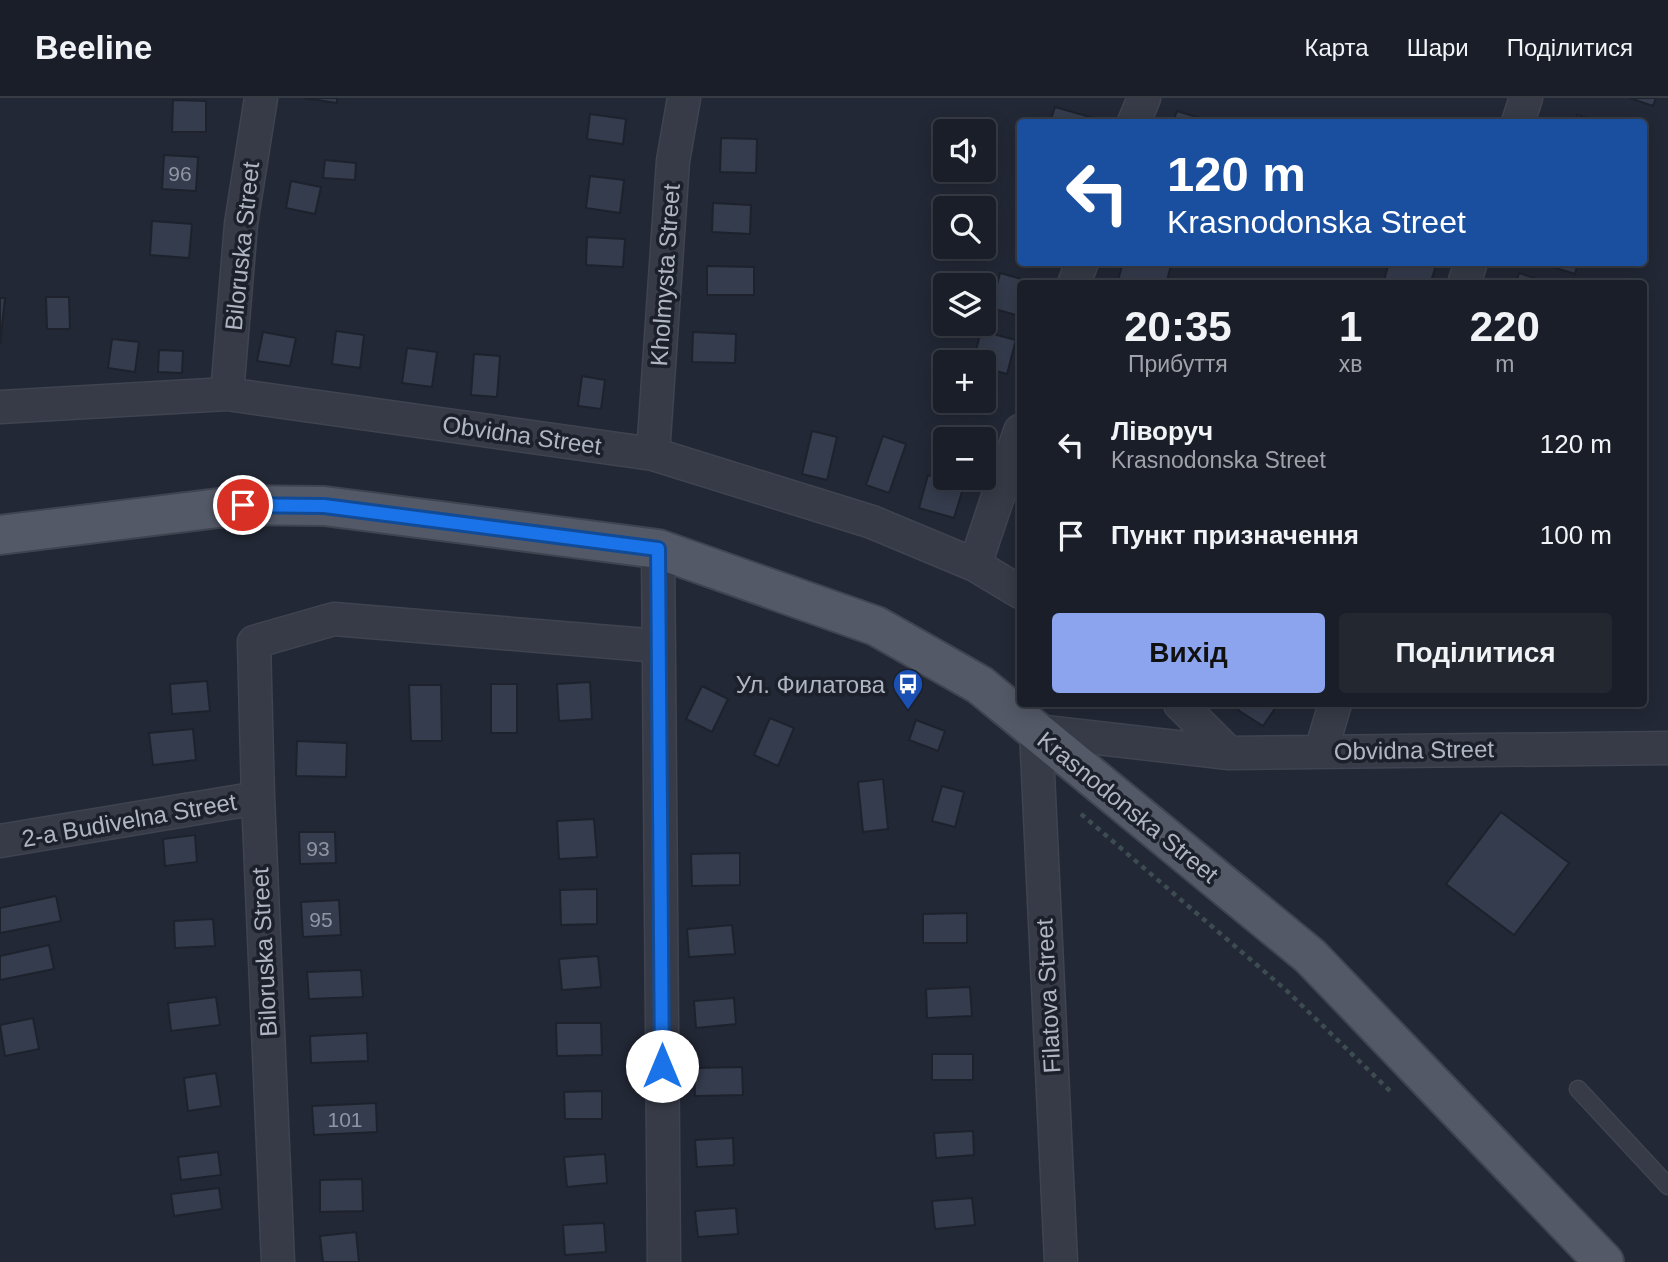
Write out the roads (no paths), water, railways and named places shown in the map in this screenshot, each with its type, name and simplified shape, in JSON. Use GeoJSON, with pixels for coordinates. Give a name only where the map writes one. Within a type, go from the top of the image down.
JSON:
{"type":"FeatureCollection","features":[{"type":"Feature","properties":{"kind":"main road","name":"Krasnodonska Street"},"geometry":{"type":"LineString","coordinates":[[0,535],[243,505],[324,506],[658,549],[876,626],[980,685],[1310,956],[1604,1262]]}},
{"type":"Feature","properties":{"kind":"street","name":"Biloruska Street"},"geometry":{"type":"LineString","coordinates":[[227,394],[241,224],[261,98]]}},
{"type":"Feature","properties":{"kind":"street","name":"Kholmysta Street"},"geometry":{"type":"LineString","coordinates":[[653,454],[673,161],[684,98]]}},
{"type":"Feature","properties":{"kind":"street"},"geometry":{"type":"LineString","coordinates":[[1136,119],[1144,98]]}},
{"type":"Feature","properties":{"kind":"street"},"geometry":{"type":"LineString","coordinates":[[1519,119],[1526,98]]}},
{"type":"Feature","properties":{"kind":"street","name":"Obvidna Street"},"geometry":{"type":"LineString","coordinates":[[0,407],[227,394],[653,454],[872,522],[975,565],[1017,590]]}},
{"type":"Feature","properties":{"kind":"street"},"geometry":{"type":"LineString","coordinates":[[975,565],[1017,440]]}},
{"type":"Feature","properties":{"kind":"street"},"geometry":{"type":"LineString","coordinates":[[658,549],[664,1262]]}},
{"type":"Feature","properties":{"kind":"street","name":"Biloruska Street"},"geometry":{"type":"LineString","coordinates":[[278,1262],[254,642],[334,619],[659,646]]}},
{"type":"Feature","properties":{"kind":"street"},"geometry":{"type":"LineString","coordinates":[[1183,707],[1229,752]]}},
{"type":"Feature","properties":{"kind":"street"},"geometry":{"type":"LineString","coordinates":[[1321,751],[1334,707]]}},
{"type":"Feature","properties":{"kind":"street","name":"Obvidna Street"},"geometry":{"type":"LineString","coordinates":[[1036,731],[1229,752],[1668,748]]}},
{"type":"Feature","properties":{"kind":"street","name":"Filatova Street"},"geometry":{"type":"LineString","coordinates":[[1036,731],[1061,1262]]}},
{"type":"Feature","properties":{"kind":"street","name":"2-a Budivelna Street"},"geometry":{"type":"LineString","coordinates":[[0,841],[258,798]]}},
{"type":"Feature","properties":{"kind":"lane"},"geometry":{"type":"LineString","coordinates":[[1578,1089],[1668,1186]]}},
{"type":"Feature","properties":{"kind":"place","name":"Ул. Филатова"},"geometry":{"type":"Point","coordinates":[908,711]}}]}
